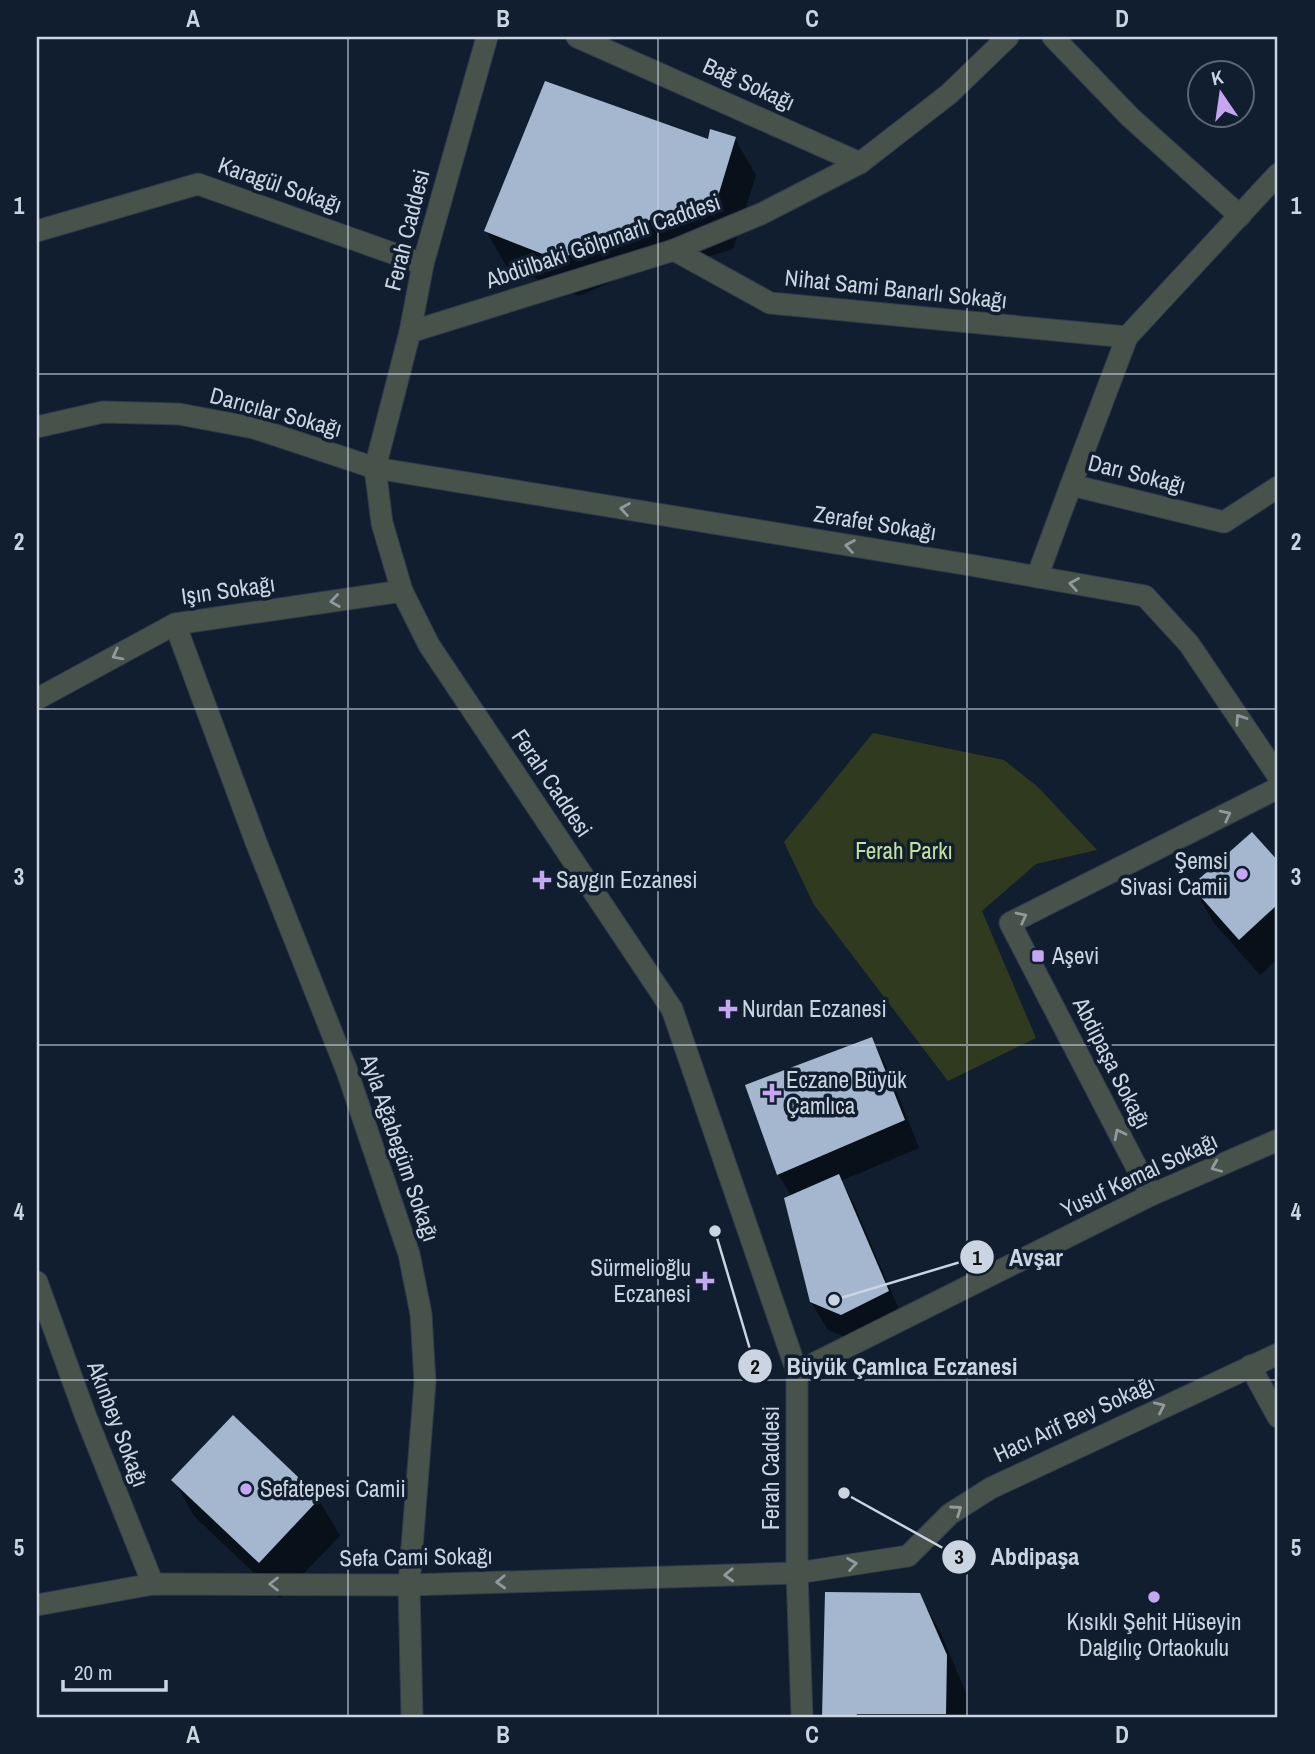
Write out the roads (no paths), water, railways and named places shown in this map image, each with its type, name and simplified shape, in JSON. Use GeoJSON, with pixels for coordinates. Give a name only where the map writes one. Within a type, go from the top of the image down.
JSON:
{"type":"FeatureCollection","features":[{"type":"Feature","properties":{"kind":"street","name":"Ferah Caddesi"},"geometry":{"type":"LineString","coordinates":[[488,37],[423,264],[410,332],[375,468],[382,523],[402,591],[429,646],[672,1009],[797,1372],[797,1573],[802,1717]]}},
{"type":"Feature","properties":{"kind":"street","name":"Bağ Sokağı"},"geometry":{"type":"LineString","coordinates":[[578,37],[860,163]]}},
{"type":"Feature","properties":{"kind":"street","name":"Abdülbaki Gölpınarlı Caddesi"},"geometry":{"type":"LineString","coordinates":[[410,332],[674,250],[761,214],[860,163],[949,94],[1008,37]]}},
{"type":"Feature","properties":{"kind":"street"},"geometry":{"type":"LineString","coordinates":[[1054,37],[1130,117],[1240,216]]}},
{"type":"Feature","properties":{"kind":"street"},"geometry":{"type":"LineString","coordinates":[[1071,485],[1127,337],[1278,174]]}},
{"type":"Feature","properties":{"kind":"street","name":"Karagül Sokağı"},"geometry":{"type":"LineString","coordinates":[[37,231],[198,184],[423,264]]}},
{"type":"Feature","properties":{"kind":"street","name":"Nihat Sami Banarlı Sokağı"},"geometry":{"type":"LineString","coordinates":[[674,250],[770,303],[1127,337]]}},
{"type":"Feature","properties":{"kind":"street","name":"Darıcılar Sokağı"},"geometry":{"type":"LineString","coordinates":[[37,427],[103,412],[179,414],[254,428],[375,468]]}},
{"type":"Feature","properties":{"kind":"street","name":"Zerafet Sokağı"},"geometry":{"type":"LineString","coordinates":[[375,468],[1145,596],[1189,644],[1278,776]]}},
{"type":"Feature","properties":{"kind":"street","name":"Darı Sokağı"},"geometry":{"type":"LineString","coordinates":[[1037,577],[1071,485],[1224,522],[1278,487]]}},
{"type":"Feature","properties":{"kind":"street","name":"Işın Sokağı"},"geometry":{"type":"LineString","coordinates":[[37,699],[175,624],[402,591]]}},
{"type":"Feature","properties":{"kind":"street","name":"Ayla Ağabegüm Sokağı"},"geometry":{"type":"LineString","coordinates":[[175,624],[256,842],[347,1071],[409,1254],[421,1314],[425,1382],[409,1585],[412,1717]]}},
{"type":"Feature","properties":{"kind":"street","name":"Abdipaşa Sokağı"},"geometry":{"type":"LineString","coordinates":[[1151,1195],[1010,923],[1278,788]]}},
{"type":"Feature","properties":{"kind":"street","name":"Yusuf Kemal Sokağı"},"geometry":{"type":"LineString","coordinates":[[797,1372],[1151,1195],[1278,1140]]}},
{"type":"Feature","properties":{"kind":"street","name":"Akınbey Sokağı"},"geometry":{"type":"LineString","coordinates":[[37,1282],[86,1417],[153,1584]]}},
{"type":"Feature","properties":{"kind":"street","name":"Hacı Arif Bey Sokağı"},"geometry":{"type":"LineString","coordinates":[[908,1556],[950,1514],[991,1488],[1278,1354]]}},
{"type":"Feature","properties":{"kind":"street"},"geometry":{"type":"LineString","coordinates":[[1250,1366],[1278,1417]]}},
{"type":"Feature","properties":{"kind":"street","name":"Sefa Cami Sokağı"},"geometry":{"type":"LineString","coordinates":[[37,1605],[153,1584],[409,1585],[797,1573],[908,1556]]}},
{"type":"Feature","properties":{"kind":"place","name":"Şemsi Sivasi Camii"},"geometry":{"type":"Point","coordinates":[1242,874]}},
{"type":"Feature","properties":{"kind":"place","name":"Saygın Eczanesi"},"geometry":{"type":"Point","coordinates":[542,880]}},
{"type":"Feature","properties":{"kind":"place","name":"Aşevi"},"geometry":{"type":"Point","coordinates":[1038,956]}},
{"type":"Feature","properties":{"kind":"place","name":"Nurdan Eczanesi"},"geometry":{"type":"Point","coordinates":[728,1009]}},
{"type":"Feature","properties":{"kind":"place","name":"Eczane Büyük Çamlıca"},"geometry":{"type":"Point","coordinates":[772,1093]}},
{"type":"Feature","properties":{"kind":"place","name":"Büyük Çamlıca Eczanesi"},"geometry":{"type":"Point","coordinates":[715,1231]}},
{"type":"Feature","properties":{"kind":"place","name":"Sürmelioğlu Eczanesi"},"geometry":{"type":"Point","coordinates":[705,1281]}},
{"type":"Feature","properties":{"kind":"place","name":"Avşar"},"geometry":{"type":"Point","coordinates":[834,1300]}},
{"type":"Feature","properties":{"kind":"place","name":"Sefatepesi Camii"},"geometry":{"type":"Point","coordinates":[246,1489]}},
{"type":"Feature","properties":{"kind":"place","name":"Abdipaşa"},"geometry":{"type":"Point","coordinates":[844,1493]}},
{"type":"Feature","properties":{"kind":"place","name":"Kısıklı Şehit Hüseyin Dalgılıç Ortaokulu"},"geometry":{"type":"Point","coordinates":[1154,1597]}},
{"type":"Feature","properties":{"kind":"park label","name":"Ferah Parkı"},"geometry":{"type":"Point","coordinates":[904,851]}}]}
